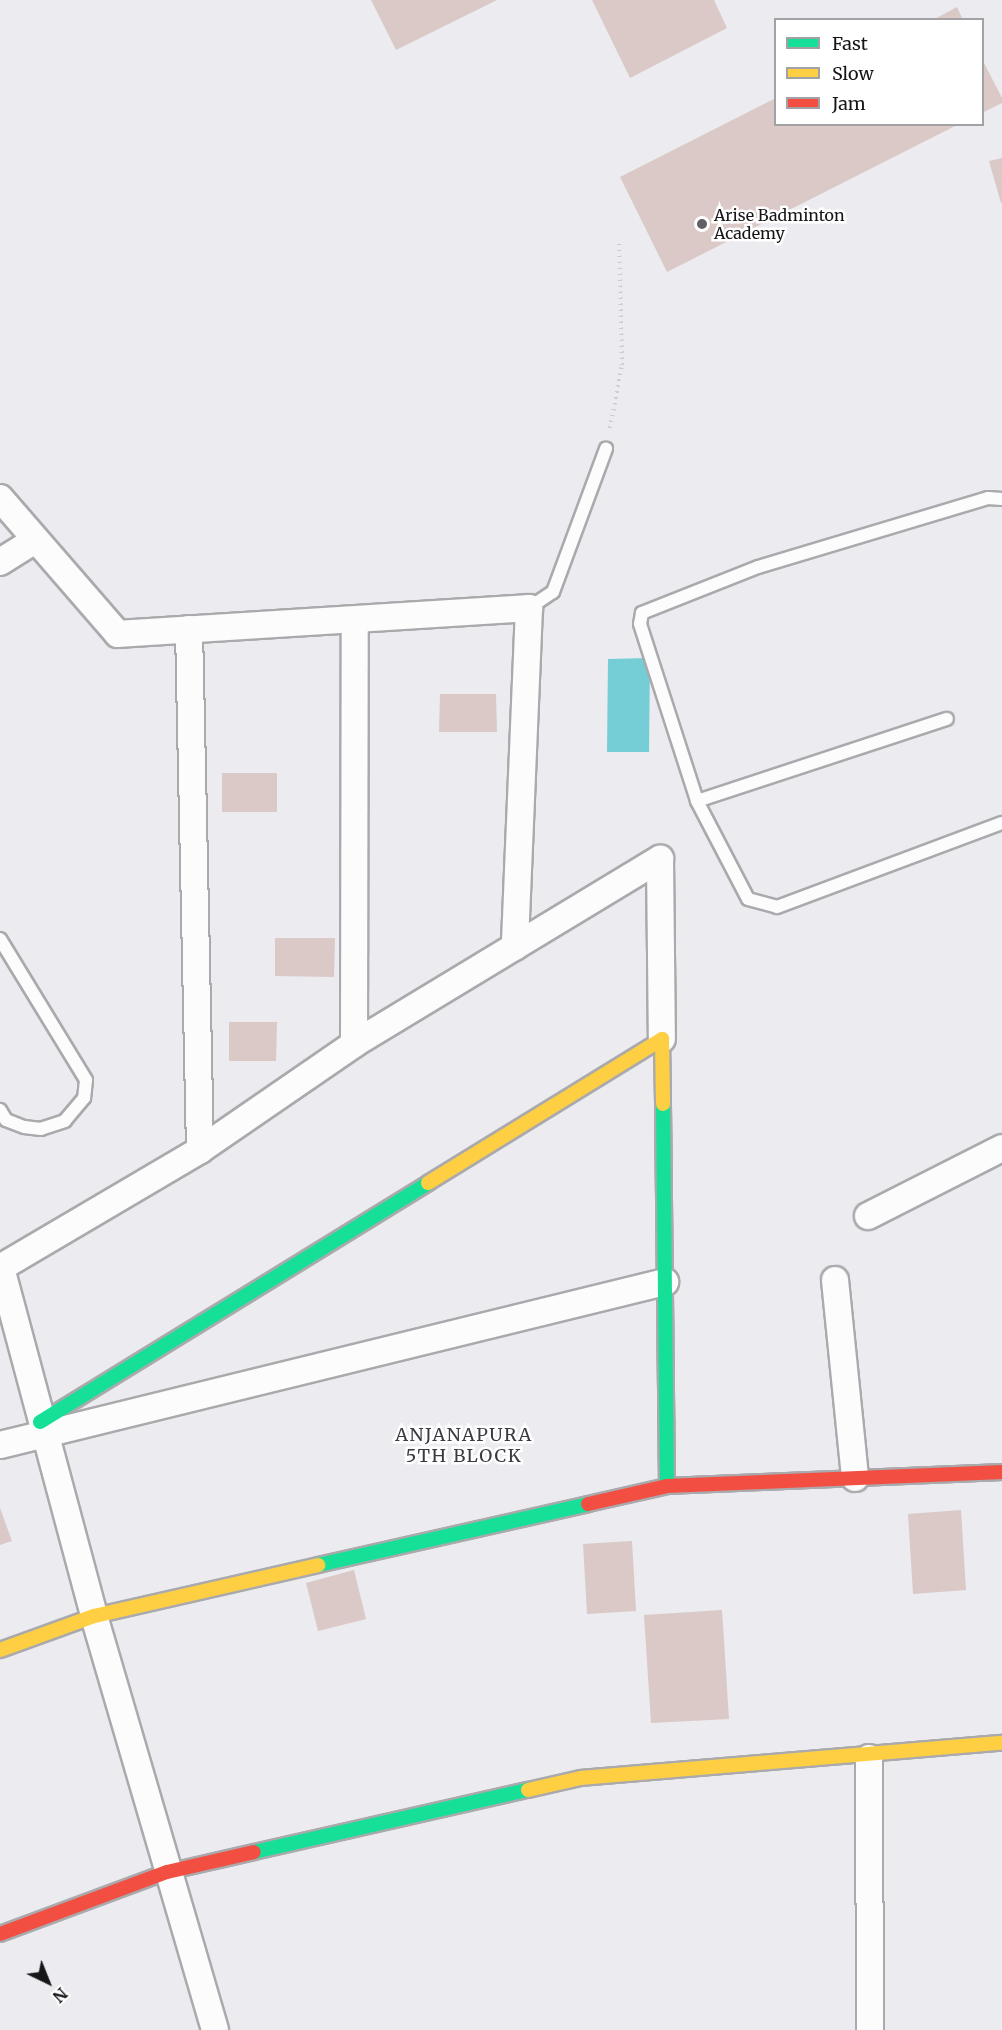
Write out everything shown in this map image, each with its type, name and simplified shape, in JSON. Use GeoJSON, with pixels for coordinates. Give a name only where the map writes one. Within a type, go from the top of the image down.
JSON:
{"type":"FeatureCollection","features":[{"type":"Feature","properties":{"kind":"street"},"geometry":{"type":"LineString","coordinates":[[0,498],[34,541],[117,634],[355,622],[529,608],[514,947]]}},
{"type":"Feature","properties":{"kind":"street"},"geometry":{"type":"LineString","coordinates":[[0,562],[34,541]]}},
{"type":"Feature","properties":{"kind":"street"},"geometry":{"type":"LineString","coordinates":[[354,1044],[355,622]]}},
{"type":"Feature","properties":{"kind":"street"},"geometry":{"type":"LineString","coordinates":[[189,629],[200,1150]]}},
{"type":"Feature","properties":{"kind":"street"},"geometry":{"type":"LineString","coordinates":[[215,2030],[94,1616],[1,1268],[200,1150],[354,1044],[660,859],[667,1486]]}},
{"type":"Feature","properties":{"kind":"street"},"geometry":{"type":"LineString","coordinates":[[0,1445],[42,1427],[662,1039]]}},
{"type":"Feature","properties":{"kind":"street"},"geometry":{"type":"LineString","coordinates":[[868,1216],[1002,1148]]}},
{"type":"Feature","properties":{"kind":"street"},"geometry":{"type":"LineString","coordinates":[[835,1280],[855,1478]]}},
{"type":"Feature","properties":{"kind":"street"},"geometry":{"type":"LineString","coordinates":[[42,1427],[665,1282]]}},
{"type":"Feature","properties":{"kind":"street"},"geometry":{"type":"LineString","coordinates":[[0,1650],[94,1616],[667,1486],[1002,1472]]}},
{"type":"Feature","properties":{"kind":"street"},"geometry":{"type":"LineString","coordinates":[[0,1934],[167,1872],[581,1778],[869,1758],[1002,1743]]}},
{"type":"Feature","properties":{"kind":"street"},"geometry":{"type":"LineString","coordinates":[[869,1758],[870,2030]]}},
{"type":"Feature","properties":{"kind":"lane"},"geometry":{"type":"LineString","coordinates":[[529,608],[553,591],[606,449]]}},
{"type":"Feature","properties":{"kind":"lane"},"geometry":{"type":"LineString","coordinates":[[1002,499],[988,498],[769,564],[642,613],[640,624],[697,801],[748,899],[777,907],[1002,823]]}},
{"type":"Feature","properties":{"kind":"lane"},"geometry":{"type":"LineString","coordinates":[[697,801],[946,719]]}},
{"type":"Feature","properties":{"kind":"lane"},"geometry":{"type":"LineString","coordinates":[[0,939],[86,1080],[84,1098],[65,1121],[41,1129],[24,1127],[6,1120],[0,1110]]}},
{"type":"Feature","properties":{"kind":"path"},"geometry":{"type":"LineString","coordinates":[[606,449],[622,365],[619,244]]}},
{"type":"Feature","properties":{"kind":"water"},"geometry":{"type":"Polygon","coordinates":[[[650,658],[649,752],[607,752],[608,659],[650,658]]]}},
{"type":"Feature","properties":{"kind":"building"},"geometry":{"type":"Polygon","coordinates":[[[371,0],[497,0],[396,50],[371,0]]]}},
{"type":"Feature","properties":{"kind":"building"},"geometry":{"type":"Polygon","coordinates":[[[592,0],[714,0],[727,28],[630,78],[592,0]]]}},
{"type":"Feature","properties":{"kind":"building"},"geometry":{"type":"Polygon","coordinates":[[[957,7],[962,18],[937,18],[957,7]]]}},
{"type":"Feature","properties":{"kind":"building"},"geometry":{"type":"Polygon","coordinates":[[[984,63],[1002,98],[1002,103],[984,112],[984,63]]]}},
{"type":"Feature","properties":{"kind":"building","name":"Arise Badminton Academy"},"geometry":{"type":"Polygon","coordinates":[[[774,99],[774,126],[955,126],[667,272],[620,177],[774,99]]]}},
{"type":"Feature","properties":{"kind":"building"},"geometry":{"type":"Polygon","coordinates":[[[1002,158],[1002,203],[1001,203],[989,161],[1002,158]]]}},
{"type":"Feature","properties":{"kind":"building"},"geometry":{"type":"Polygon","coordinates":[[[440,694],[496,694],[497,732],[439,732],[440,694]]]}},
{"type":"Feature","properties":{"kind":"building"},"geometry":{"type":"Polygon","coordinates":[[[222,773],[277,773],[277,812],[222,812],[222,773]]]}},
{"type":"Feature","properties":{"kind":"building"},"geometry":{"type":"Polygon","coordinates":[[[275,938],[335,938],[334,977],[275,976],[275,938]]]}},
{"type":"Feature","properties":{"kind":"building"},"geometry":{"type":"Polygon","coordinates":[[[229,1022],[277,1022],[276,1061],[229,1061],[229,1022]]]}},
{"type":"Feature","properties":{"kind":"building"},"geometry":{"type":"Polygon","coordinates":[[[0,1508],[12,1541],[0,1545],[0,1508]]]}},
{"type":"Feature","properties":{"kind":"building"},"geometry":{"type":"Polygon","coordinates":[[[961,1510],[966,1590],[913,1594],[908,1514],[961,1510]]]}},
{"type":"Feature","properties":{"kind":"building"},"geometry":{"type":"Polygon","coordinates":[[[632,1541],[636,1611],[587,1614],[583,1544],[632,1541]]]}},
{"type":"Feature","properties":{"kind":"building"},"geometry":{"type":"Polygon","coordinates":[[[354,1570],[366,1619],[318,1631],[306,1583],[354,1570]]]}},
{"type":"Feature","properties":{"kind":"building"},"geometry":{"type":"Polygon","coordinates":[[[722,1610],[729,1719],[651,1723],[644,1615],[722,1610]]]}},
{"type":"Feature","properties":{"kind":"traffic: fast"},"geometry":{"type":"LineString","coordinates":[[663,1104],[667,1486]]}},
{"type":"Feature","properties":{"kind":"traffic: fast"},"geometry":{"type":"LineString","coordinates":[[40,1422],[428,1183]]}},
{"type":"Feature","properties":{"kind":"traffic: fast"},"geometry":{"type":"LineString","coordinates":[[318,1565],[588,1504]]}},
{"type":"Feature","properties":{"kind":"traffic: fast"},"geometry":{"type":"LineString","coordinates":[[254,1852],[528,1790]]}},
{"type":"Feature","properties":{"kind":"traffic: slow"},"geometry":{"type":"LineString","coordinates":[[428,1183],[662,1039],[663,1104]]}},
{"type":"Feature","properties":{"kind":"traffic: slow"},"geometry":{"type":"LineString","coordinates":[[0,1650],[94,1616],[318,1565]]}},
{"type":"Feature","properties":{"kind":"traffic: slow"},"geometry":{"type":"LineString","coordinates":[[528,1790],[581,1778],[1002,1743]]}},
{"type":"Feature","properties":{"kind":"traffic: jam"},"geometry":{"type":"LineString","coordinates":[[588,1504],[667,1486],[1002,1472]]}},
{"type":"Feature","properties":{"kind":"traffic: jam"},"geometry":{"type":"LineString","coordinates":[[0,1934],[167,1872],[254,1852]]}},
{"type":"Feature","properties":{"kind":"place","name":"Arise Badminton Academy"},"geometry":{"type":"Point","coordinates":[702,224]}},
{"type":"Feature","properties":{"kind":"district","name":"ANJANAPURA 5TH BLOCK"},"geometry":{"type":"Point","coordinates":[464,1446]}}]}
